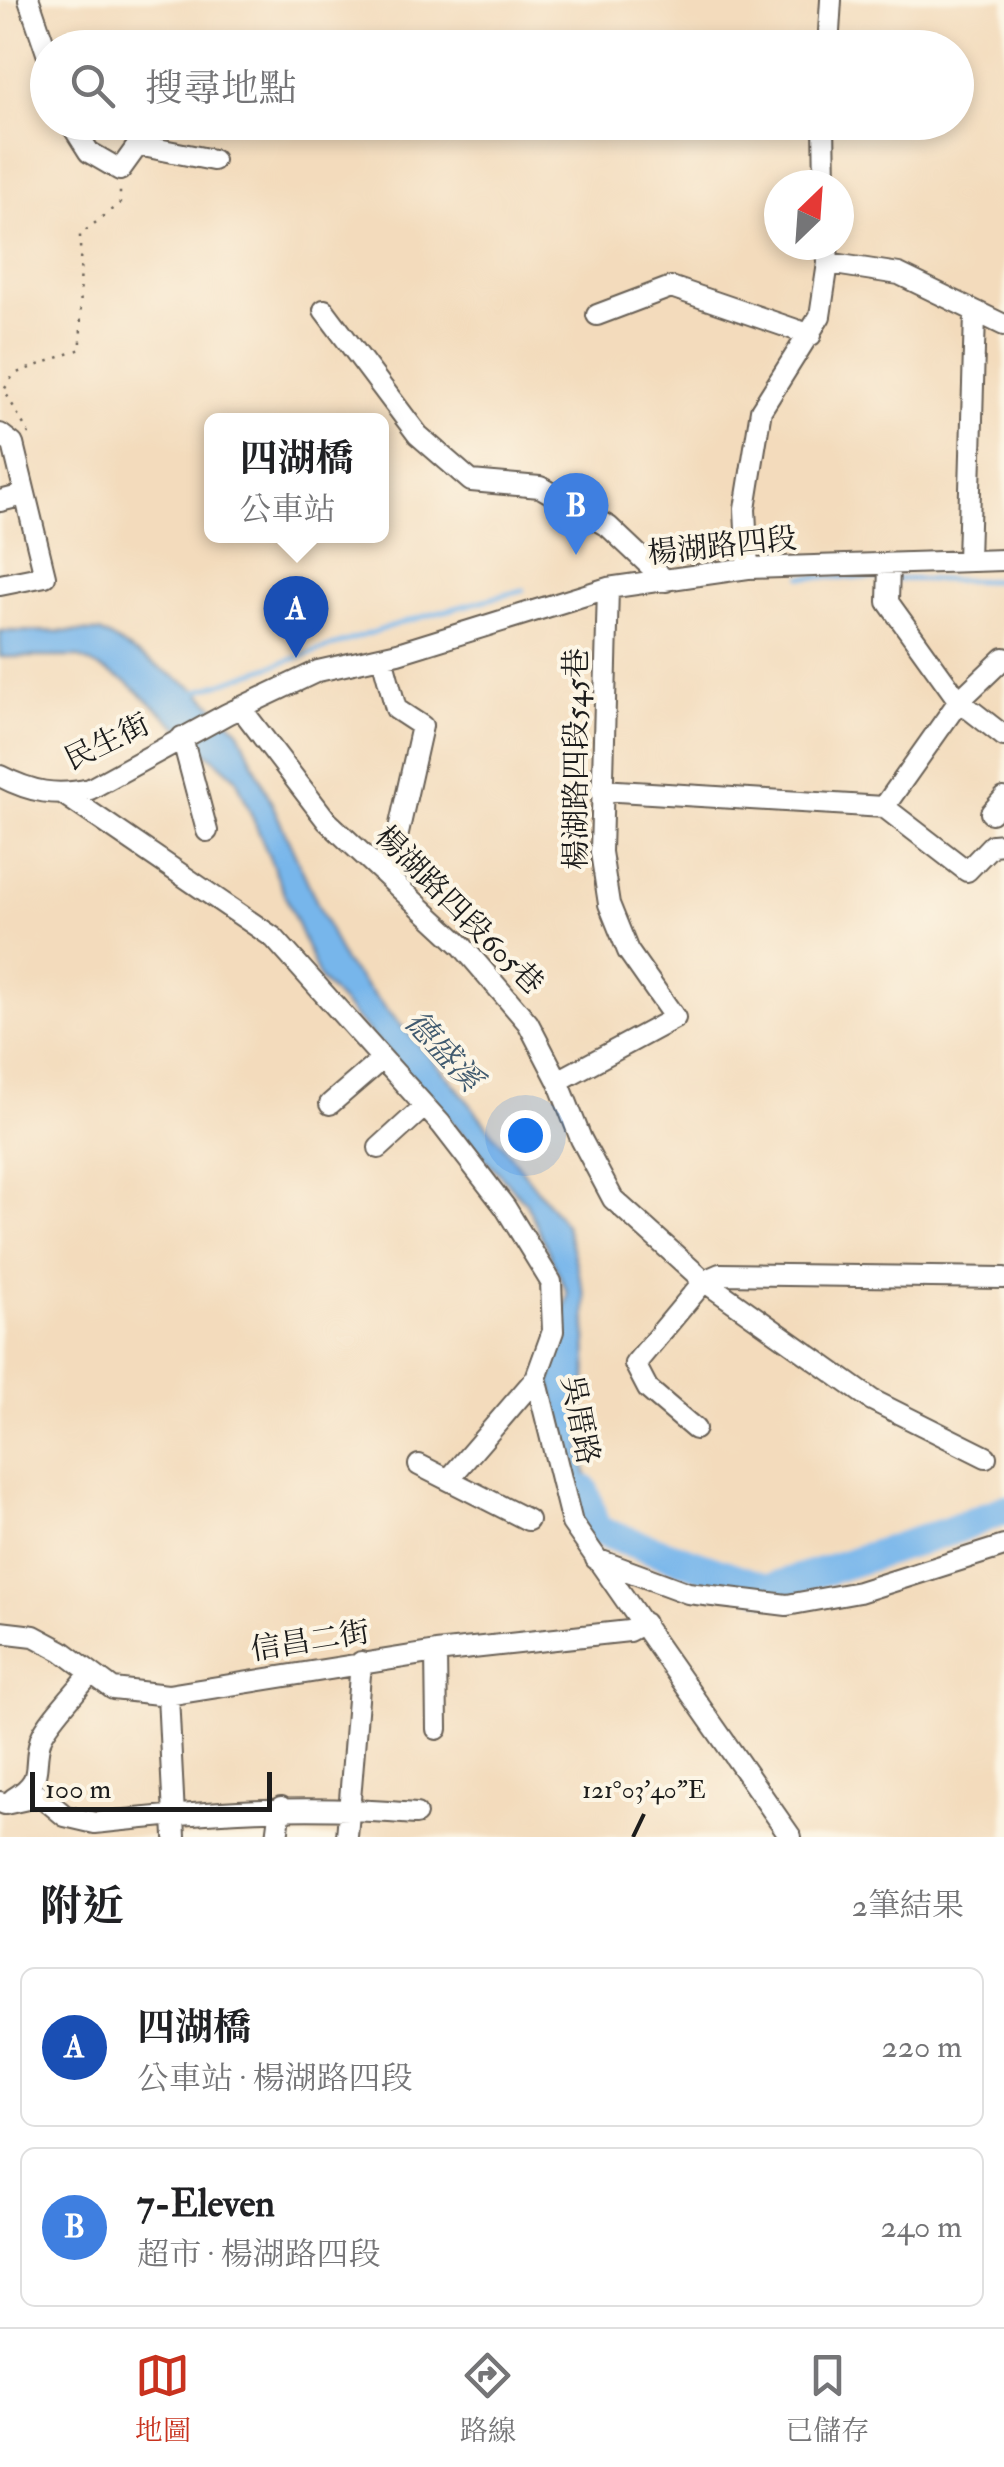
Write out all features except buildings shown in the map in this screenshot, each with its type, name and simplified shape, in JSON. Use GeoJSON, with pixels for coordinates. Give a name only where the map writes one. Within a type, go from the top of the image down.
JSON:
{"type":"FeatureCollection","features":[{"type":"Feature","properties":{"kind":"street"},"geometry":{"type":"LineString","coordinates":[[29,0],[39,30]]}},
{"type":"Feature","properties":{"kind":"street"},"geometry":{"type":"LineString","coordinates":[[829,30],[831,0]]}},
{"type":"Feature","properties":{"kind":"street"},"geometry":{"type":"LineString","coordinates":[[81,140],[89,152],[120,170],[139,140]]}},
{"type":"Feature","properties":{"kind":"street"},"geometry":{"type":"LineString","coordinates":[[824,140],[825,170]]}},
{"type":"Feature","properties":{"kind":"street"},"geometry":{"type":"LineString","coordinates":[[138,146],[213,160]]}},
{"type":"Feature","properties":{"kind":"street"},"geometry":{"type":"LineString","coordinates":[[748,568],[746,509],[762,410],[820,316],[827,260]]}},
{"type":"Feature","properties":{"kind":"street"},"geometry":{"type":"LineString","coordinates":[[849,260],[899,274],[1004,325]]}},
{"type":"Feature","properties":{"kind":"street"},"geometry":{"type":"LineString","coordinates":[[598,315],[671,287],[811,335]]}},
{"type":"Feature","properties":{"kind":"street"},"geometry":{"type":"LineString","coordinates":[[324,310],[418,435],[471,481],[540,487],[609,526],[666,581]]}},
{"type":"Feature","properties":{"kind":"street"},"geometry":{"type":"LineString","coordinates":[[968,560],[976,314]]}},
{"type":"Feature","properties":{"kind":"street"},"geometry":{"type":"LineString","coordinates":[[0,584],[44,576],[6,439]]}},
{"type":"Feature","properties":{"kind":"street"},"geometry":{"type":"LineString","coordinates":[[0,500],[24,495]]}},
{"type":"Feature","properties":{"kind":"street","name":"楊湖路四段"},"geometry":{"type":"LineString","coordinates":[[234,710],[318,672],[382,657],[608,588],[748,568],[1004,560]]}},
{"type":"Feature","properties":{"kind":"street"},"geometry":{"type":"LineString","coordinates":[[889,565],[888,602],[959,701],[1004,736]]}},
{"type":"Feature","properties":{"kind":"street","name":"楊湖路四段545巷"},"geometry":{"type":"LineString","coordinates":[[558,1080],[675,1018],[628,951],[609,904],[601,852],[608,588]]}},
{"type":"Feature","properties":{"kind":"street"},"geometry":{"type":"LineString","coordinates":[[382,657],[396,709],[422,726],[393,856]]}},
{"type":"Feature","properties":{"kind":"street"},"geometry":{"type":"LineString","coordinates":[[884,807],[959,701],[1004,658]]}},
{"type":"Feature","properties":{"kind":"street","name":"民生街"},"geometry":{"type":"LineString","coordinates":[[0,776],[41,793],[65,795],[90,790],[234,710]]}},
{"type":"Feature","properties":{"kind":"street","name":"楊湖路四段605巷"},"geometry":{"type":"LineString","coordinates":[[234,710],[328,821],[462,946],[528,1023],[613,1199],[704,1281],[872,1400],[986,1457]]}},
{"type":"Feature","properties":{"kind":"street"},"geometry":{"type":"LineString","coordinates":[[182,737],[207,831]]}},
{"type":"Feature","properties":{"kind":"street"},"geometry":{"type":"LineString","coordinates":[[602,790],[884,807],[967,871],[992,845],[1004,844]]}},
{"type":"Feature","properties":{"kind":"street","name":"吳厝路"},"geometry":{"type":"LineString","coordinates":[[65,795],[274,938],[425,1106],[506,1207],[551,1282],[553,1331],[536,1378],[572,1523],[791,1837]]}},
{"type":"Feature","properties":{"kind":"street"},"geometry":{"type":"LineString","coordinates":[[330,1104],[382,1058]]}},
{"type":"Feature","properties":{"kind":"street"},"geometry":{"type":"LineString","coordinates":[[379,1148],[425,1106]]}},
{"type":"Feature","properties":{"kind":"street"},"geometry":{"type":"LineString","coordinates":[[694,1429],[648,1388],[635,1364],[704,1281],[720,1274],[1004,1278]]}},
{"type":"Feature","properties":{"kind":"street"},"geometry":{"type":"LineString","coordinates":[[449,1480],[536,1378]]}},
{"type":"Feature","properties":{"kind":"street"},"geometry":{"type":"LineString","coordinates":[[419,1465],[528,1520]]}},
{"type":"Feature","properties":{"kind":"street"},"geometry":{"type":"LineString","coordinates":[[596,1559],[688,1593],[787,1605],[859,1592],[1004,1546]]}},
{"type":"Feature","properties":{"kind":"street","name":"信昌二街"},"geometry":{"type":"LineString","coordinates":[[0,1632],[34,1636],[62,1651],[113,1689],[168,1694],[361,1662],[629,1631],[644,1623]]}},
{"type":"Feature","properties":{"kind":"street"},"geometry":{"type":"LineString","coordinates":[[436,1652],[437,1728]]}},
{"type":"Feature","properties":{"kind":"street"},"geometry":{"type":"LineString","coordinates":[[347,1837],[361,1662]]}},
{"type":"Feature","properties":{"kind":"street"},"geometry":{"type":"LineString","coordinates":[[2,1807],[30,1789],[37,1777],[42,1737],[90,1674]]}},
{"type":"Feature","properties":{"kind":"street"},"geometry":{"type":"LineString","coordinates":[[168,1694],[175,1837]]}},
{"type":"Feature","properties":{"kind":"street"},"geometry":{"type":"LineString","coordinates":[[2,1807],[41,1796],[65,1816],[95,1823],[281,1807],[416,1814]]}},
{"type":"Feature","properties":{"kind":"street"},"geometry":{"type":"LineString","coordinates":[[277,1837],[281,1807]]}},
{"type":"Feature","properties":{"kind":"path"},"geometry":{"type":"LineString","coordinates":[[6,439],[29,434],[4,390],[14,374],[81,349],[80,235],[120,203],[120,170]]}},
{"type":"Feature","properties":{"kind":"water"},"geometry":{"type":"Polygon","coordinates":[[[0,631],[100,632],[197,690],[238,729],[344,962],[455,1085],[566,1226],[585,1296],[587,1361],[582,1450],[596,1530],[586,1525],[550,1382],[568,1294],[526,1203],[320,979],[236,778],[127,682],[78,657],[0,657],[0,631]]]}},
{"type":"Feature","properties":{"kind":"waterway"},"geometry":{"type":"LineString","coordinates":[[802,577],[881,578]]}},
{"type":"Feature","properties":{"kind":"waterway"},"geometry":{"type":"LineString","coordinates":[[892,579],[1004,581]]}},
{"type":"Feature","properties":{"kind":"waterway"},"geometry":{"type":"LineString","coordinates":[[192,693],[407,621],[523,590]]}},
{"type":"Feature","properties":{"kind":"waterway","name":"德盛溪"},"geometry":{"type":"LineString","coordinates":[[584,1490],[596,1530],[767,1589],[1004,1510]]}},
{"type":"Feature","properties":{"kind":"place","name":"7-Eleven"},"geometry":{"type":"Point","coordinates":[576,555]}},
{"type":"Feature","properties":{"kind":"place","name":"四湖橋"},"geometry":{"type":"Point","coordinates":[296,658]}}]}
